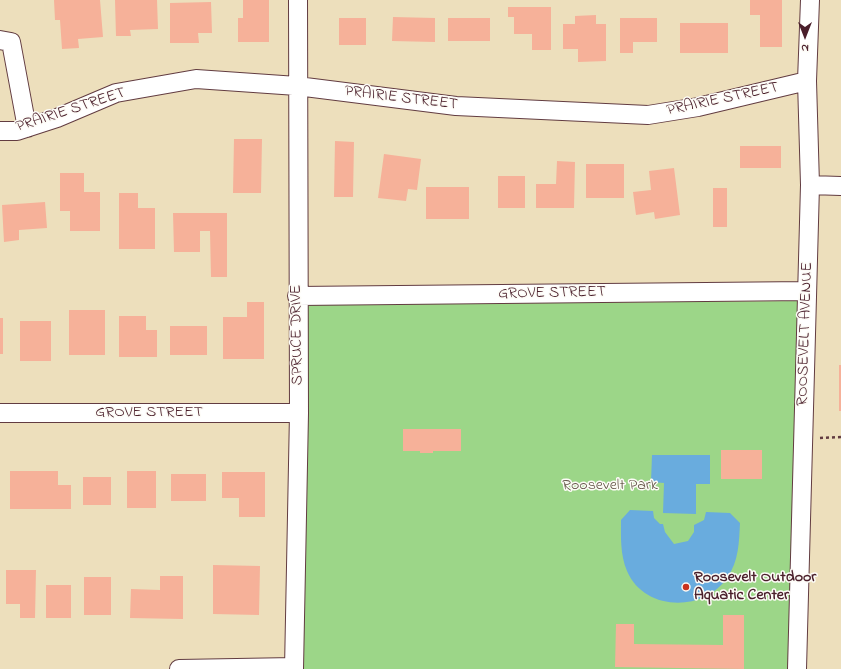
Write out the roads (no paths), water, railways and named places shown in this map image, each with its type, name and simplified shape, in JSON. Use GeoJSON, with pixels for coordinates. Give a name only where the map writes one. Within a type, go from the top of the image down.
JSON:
{"type":"FeatureCollection","features":[{"type":"Feature","properties":{"kind":"street","name":"SPRUCE DRIVE"},"geometry":{"type":"LineString","coordinates":[[294,668],[299,413],[297,296],[298,0]]}},
{"type":"Feature","properties":{"kind":"street","name":"ROOSEVELT AVENUE"},"geometry":{"type":"LineString","coordinates":[[797,669],[810,185],[807,81],[810,0]]}},
{"type":"Feature","properties":{"kind":"street"},"geometry":{"type":"LineString","coordinates":[[0,40],[11,42],[27,128]]}},
{"type":"Feature","properties":{"kind":"street","name":"PRAIRIE STREET"},"geometry":{"type":"LineString","coordinates":[[0,131],[17,131],[27,128],[57,118],[116,93],[196,79],[297,86],[456,106],[648,115],[705,106],[807,81]]}},
{"type":"Feature","properties":{"kind":"street"},"geometry":{"type":"LineString","coordinates":[[810,185],[841,186]]}},
{"type":"Feature","properties":{"kind":"street","name":"GROVE STREET"},"geometry":{"type":"LineString","coordinates":[[297,296],[807,291]]}},
{"type":"Feature","properties":{"kind":"street","name":"GROVE STREET"},"geometry":{"type":"LineString","coordinates":[[0,413],[299,413]]}},
{"type":"Feature","properties":{"kind":"street"},"geometry":{"type":"LineString","coordinates":[[179,669],[294,668]]}},
{"type":"Feature","properties":{"kind":"water"},"geometry":{"type":"Polygon","coordinates":[[[652,455],[710,455],[710,484],[696,484],[696,514],[663,513],[664,483],[651,482],[652,455]]]}},
{"type":"Feature","properties":{"kind":"water"},"geometry":{"type":"Polygon","coordinates":[[[630,510],[653,511],[654,518],[660,524],[663,524],[665,532],[674,544],[688,541],[694,532],[694,525],[704,520],[706,512],[730,513],[740,523],[739,544],[731,572],[717,589],[704,597],[689,602],[674,603],[660,600],[646,594],[635,584],[627,571],[623,558],[621,546],[621,520],[630,510]]]}},
{"type":"Feature","properties":{"kind":"place","name":"Roosevelt Outdoor Aquatic Center"},"geometry":{"type":"Point","coordinates":[686,587]}},
{"type":"Feature","properties":{"kind":"park label","name":"Roosevelt Park"},"geometry":{"type":"Point","coordinates":[610,486]}}]}
